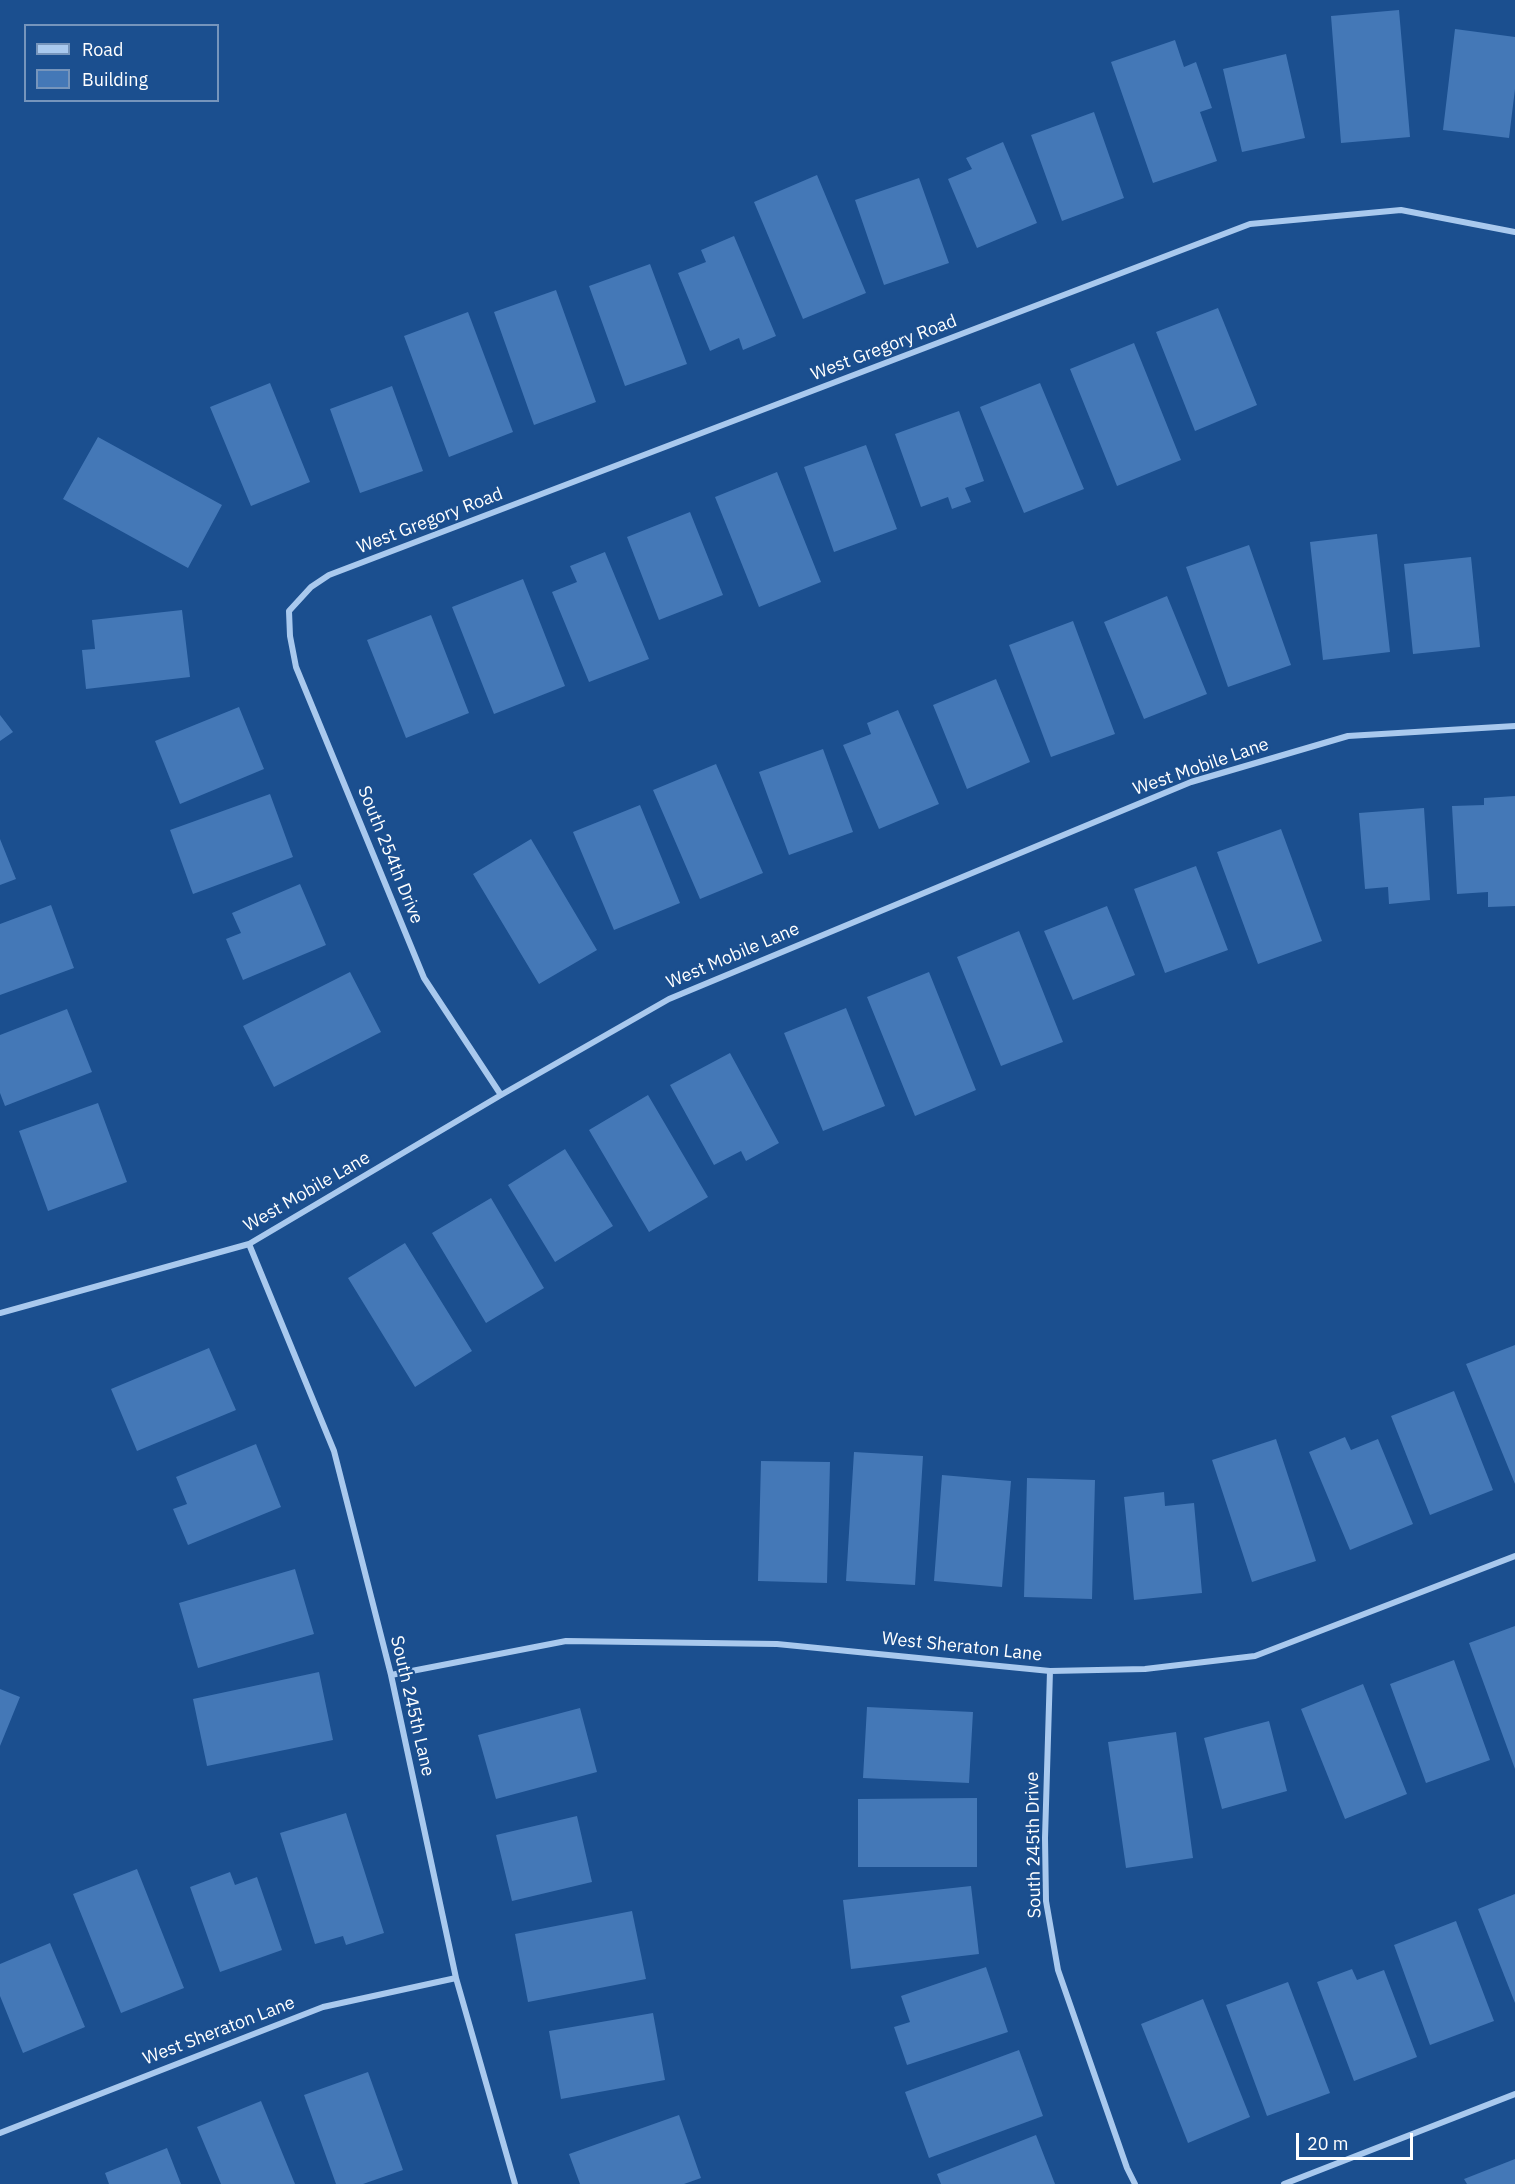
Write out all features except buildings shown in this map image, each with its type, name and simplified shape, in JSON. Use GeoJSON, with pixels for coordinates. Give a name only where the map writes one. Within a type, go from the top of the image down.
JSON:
{"type":"FeatureCollection","features":[{"type":"Feature","properties":{"kind":"street","name":"West Gregory Road"},"geometry":{"type":"LineString","coordinates":[[289,611],[311,587],[329,576],[1250,224],[1401,210],[1515,232]]}},
{"type":"Feature","properties":{"kind":"street","name":"South 254th Drive"},"geometry":{"type":"LineString","coordinates":[[289,611],[290,636],[296,667],[424,978],[501,1095]]}},
{"type":"Feature","properties":{"kind":"street","name":"West Mobile Lane"},"geometry":{"type":"LineString","coordinates":[[0,1313],[249,1244],[669,999],[1191,782],[1348,736],[1515,726]]}},
{"type":"Feature","properties":{"kind":"street","name":"South 245th Lane"},"geometry":{"type":"LineString","coordinates":[[249,1244],[334,1450],[391,1675],[456,1978],[515,2184]]}},
{"type":"Feature","properties":{"kind":"street","name":"West Sheraton Lane"},"geometry":{"type":"LineString","coordinates":[[391,1675],[566,1641],[777,1644],[1050,1671],[1145,1669],[1255,1656],[1515,1556]]}},
{"type":"Feature","properties":{"kind":"street","name":"South 245th Drive"},"geometry":{"type":"LineString","coordinates":[[1050,1671],[1045,1848],[1046,1900],[1056,1959],[1127,2168],[1135,2184]]}},
{"type":"Feature","properties":{"kind":"street","name":"West Sheraton Lane"},"geometry":{"type":"LineString","coordinates":[[0,2133],[323,2007],[456,1978]]}},
{"type":"Feature","properties":{"kind":"street"},"geometry":{"type":"LineString","coordinates":[[1284,2184],[1515,2094]]}}]}
